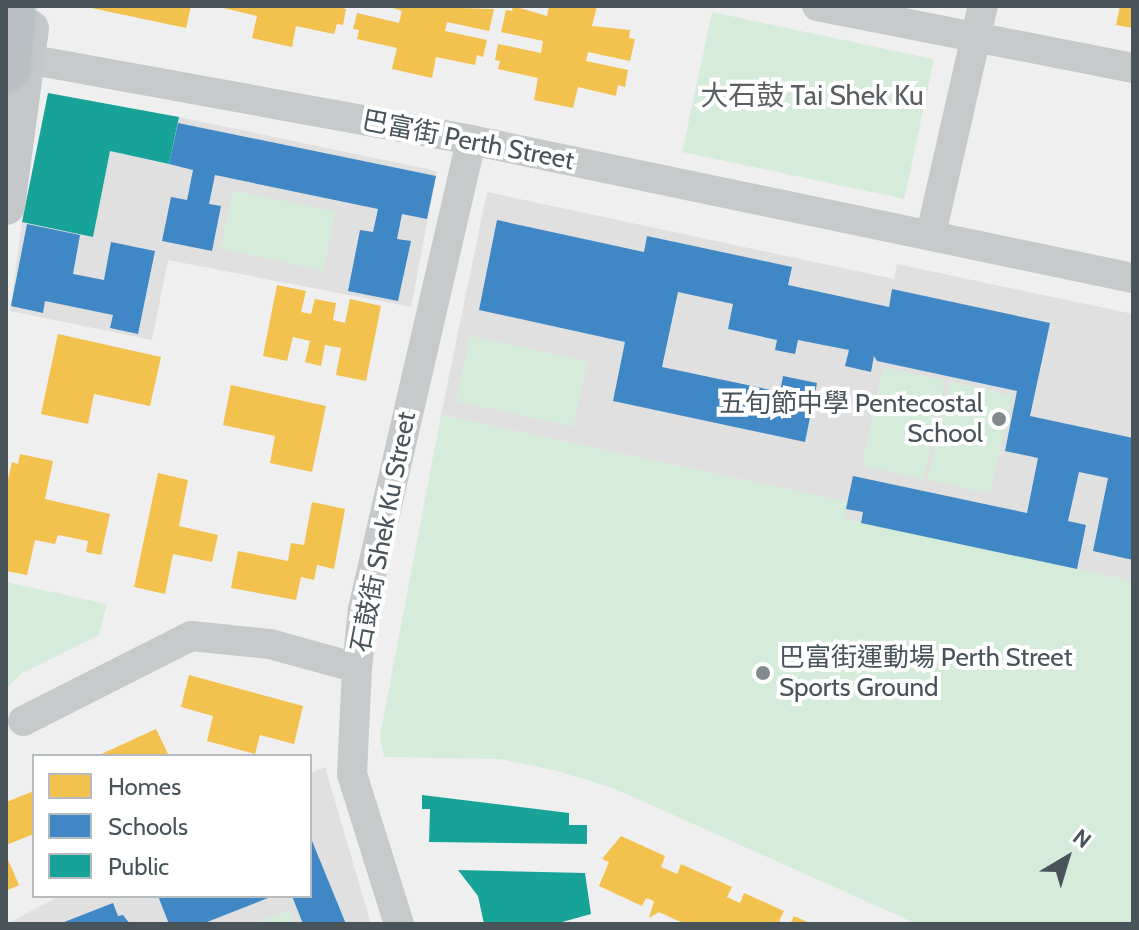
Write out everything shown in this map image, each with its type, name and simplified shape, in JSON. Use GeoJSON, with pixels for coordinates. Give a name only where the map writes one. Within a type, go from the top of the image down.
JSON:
{"type":"FeatureCollection","features":[{"type":"Feature","properties":{"kind":"highway"},"geometry":{"type":"LineString","coordinates":[[12,6],[13,59]]}},
{"type":"Feature","properties":{"kind":"main road"},"geometry":{"type":"LineString","coordinates":[[6,206],[13,59],[32,6]]}},
{"type":"Feature","properties":{"kind":"street"},"geometry":{"type":"LineString","coordinates":[[817,6],[980,20],[1133,68]]}},
{"type":"Feature","properties":{"kind":"street"},"geometry":{"type":"LineString","coordinates":[[931,234],[980,20]]}},
{"type":"Feature","properties":{"kind":"street","name":"巴富街 Perth Street"},"geometry":{"type":"LineString","coordinates":[[13,59],[471,140],[1133,278]]}},
{"type":"Feature","properties":{"kind":"street","name":"石鼓街 Shek Ku Street"},"geometry":{"type":"LineString","coordinates":[[399,924],[352,774],[357,668],[363,609],[471,140]]}},
{"type":"Feature","properties":{"kind":"street"},"geometry":{"type":"LineString","coordinates":[[23,721],[191,636],[270,644],[357,668]]}},
{"type":"Feature","properties":{"kind":"shaded area"},"geometry":{"type":"Polygon","coordinates":[[[179,117],[437,171],[411,307],[168,260],[152,340],[10,311],[22,222],[93,237],[110,151],[169,164],[179,117]]]}},
{"type":"Feature","properties":{"kind":"shaded area"},"geometry":{"type":"Polygon","coordinates":[[[487,192],[894,279],[897,264],[1133,314],[1133,581],[844,519],[847,502],[441,415],[487,192]]]}},
{"type":"Feature","properties":{"kind":"shaded area"},"geometry":{"type":"Polygon","coordinates":[[[325,767],[371,924],[6,924],[56,898],[312,898],[312,773],[325,767]]]}},
{"type":"Feature","properties":{"kind":"green space"},"geometry":{"type":"Polygon","coordinates":[[[712,12],[934,59],[904,199],[682,152],[712,12]]]}},
{"type":"Feature","properties":{"kind":"green space"},"geometry":{"type":"Polygon","coordinates":[[[233,190],[336,212],[323,271],[221,249],[233,190]]]}},
{"type":"Feature","properties":{"kind":"green space"},"geometry":{"type":"Polygon","coordinates":[[[470,336],[587,361],[573,426],[456,402],[470,336]]]}},
{"type":"Feature","properties":{"kind":"green space"},"geometry":{"type":"Polygon","coordinates":[[[883,367],[945,380],[924,479],[862,466],[883,367]]]}},
{"type":"Feature","properties":{"kind":"green space"},"geometry":{"type":"Polygon","coordinates":[[[950,381],[1012,395],[990,494],[927,479],[950,381]]]}},
{"type":"Feature","properties":{"kind":"green space","name":"巴富街運動場 Perth Street Sports Ground"},"geometry":{"type":"Polygon","coordinates":[[[441,415],[848,502],[845,519],[1133,581],[1133,924],[917,924],[613,788],[557,771],[500,759],[384,757],[380,736],[441,415]]]}},
{"type":"Feature","properties":{"kind":"green space"},"geometry":{"type":"Polygon","coordinates":[[[6,582],[107,604],[99,635],[22,673],[6,689],[6,582]]]}},
{"type":"Feature","properties":{"kind":"green space"},"geometry":{"type":"Polygon","coordinates":[[[289,910],[294,924],[254,924],[289,910]]]}},
{"type":"Feature","properties":{"kind":"building: Homes"},"geometry":{"type":"Polygon","coordinates":[[[82,6],[191,6],[186,28],[82,6]]]}},
{"type":"Feature","properties":{"kind":"building: Homes"},"geometry":{"type":"Polygon","coordinates":[[[215,6],[334,6],[346,9],[343,25],[337,24],[334,34],[296,26],[292,47],[252,38],[257,16],[215,6]]]}},
{"type":"Feature","properties":{"kind":"building: Homes"},"geometry":{"type":"Polygon","coordinates":[[[387,6],[494,9],[489,31],[447,22],[445,31],[487,40],[483,57],[477,55],[475,65],[436,57],[432,78],[392,69],[397,48],[357,39],[359,30],[353,29],[357,13],[399,23],[402,11],[387,6]]]}},
{"type":"Feature","properties":{"kind":"building: Homes"},"geometry":{"type":"Polygon","coordinates":[[[513,6],[547,16],[549,6],[597,6],[592,26],[630,30],[629,38],[635,39],[630,61],[588,52],[586,61],[628,70],[625,87],[618,85],[616,96],[578,87],[573,108],[534,100],[538,78],[498,69],[500,61],[495,60],[498,44],[541,53],[543,41],[501,32],[506,10],[512,11],[513,6]]]}},
{"type":"Feature","properties":{"kind":"building: Homes"},"geometry":{"type":"Polygon","coordinates":[[[1120,6],[1133,6],[1133,28],[1116,25],[1120,6]]]}},
{"type":"Feature","properties":{"kind":"building: Homes"},"geometry":{"type":"Polygon","coordinates":[[[277,285],[306,291],[301,312],[311,314],[315,299],[336,303],[333,320],[345,323],[350,299],[381,306],[366,381],[336,375],[341,348],[325,345],[321,366],[305,362],[310,341],[293,337],[287,361],[263,356],[277,285]]]}},
{"type":"Feature","properties":{"kind":"building: Homes"},"geometry":{"type":"Polygon","coordinates":[[[58,334],[161,357],[150,406],[94,394],[88,424],[41,414],[58,334]]]}},
{"type":"Feature","properties":{"kind":"building: Homes"},"geometry":{"type":"Polygon","coordinates":[[[231,385],[326,406],[312,472],[270,463],[275,436],[223,425],[231,385]]]}},
{"type":"Feature","properties":{"kind":"building: Homes"},"geometry":{"type":"Polygon","coordinates":[[[20,454],[53,461],[45,499],[110,514],[101,555],[86,552],[88,541],[58,535],[55,544],[35,540],[27,575],[6,571],[6,488],[12,462],[18,464],[20,454]]]}},
{"type":"Feature","properties":{"kind":"building: Homes"},"geometry":{"type":"Polygon","coordinates":[[[158,473],[188,480],[179,526],[218,535],[212,562],[173,554],[165,594],[134,587],[158,473]]]}},
{"type":"Feature","properties":{"kind":"building: Homes"},"geometry":{"type":"Polygon","coordinates":[[[312,502],[345,509],[334,569],[317,565],[314,580],[301,577],[296,600],[231,588],[238,551],[288,561],[291,543],[304,545],[312,502]]]}},
{"type":"Feature","properties":{"kind":"building: Homes"},"geometry":{"type":"Polygon","coordinates":[[[189,675],[303,706],[294,744],[260,735],[255,754],[207,741],[213,716],[181,707],[189,675]]]}},
{"type":"Feature","properties":{"kind":"building: Homes"},"geometry":{"type":"Polygon","coordinates":[[[156,729],[168,754],[101,754],[156,729]]]}},
{"type":"Feature","properties":{"kind":"building: Homes"},"geometry":{"type":"Polygon","coordinates":[[[32,792],[32,835],[6,845],[6,802],[32,792]]]}},
{"type":"Feature","properties":{"kind":"building: Homes"},"geometry":{"type":"Polygon","coordinates":[[[621,836],[665,856],[661,867],[677,874],[681,864],[732,887],[727,897],[740,903],[744,893],[784,911],[779,921],[786,924],[685,924],[659,912],[649,918],[654,901],[646,898],[642,906],[599,886],[609,862],[602,859],[621,836]]]}},
{"type":"Feature","properties":{"kind":"building: Homes"},"geometry":{"type":"Polygon","coordinates":[[[6,855],[19,885],[6,891],[6,855]]]}},
{"type":"Feature","properties":{"kind":"building: Homes"},"geometry":{"type":"Polygon","coordinates":[[[794,916],[812,924],[790,924],[794,916]]]}},
{"type":"Feature","properties":{"kind":"building: Schools"},"geometry":{"type":"Polygon","coordinates":[[[178,123],[436,176],[427,219],[402,214],[397,239],[411,241],[398,301],[348,291],[360,230],[373,232],[378,209],[215,175],[209,204],[221,206],[212,251],[162,241],[171,197],[187,200],[193,170],[169,164],[178,123]]]}},
{"type":"Feature","properties":{"kind":"building: Schools"},"geometry":{"type":"Polygon","coordinates":[[[497,220],[644,252],[647,236],[792,267],[788,285],[889,307],[892,289],[1050,323],[1030,416],[1133,438],[1133,560],[1093,551],[1108,478],[1079,472],[1068,521],[1086,525],[1077,569],[861,523],[863,512],[846,509],[853,476],[1027,513],[1038,458],[1005,451],[1017,391],[877,361],[874,356],[871,372],[845,366],[849,350],[798,340],[795,354],[775,350],[777,340],[728,329],[733,304],[678,292],[662,367],[780,392],[783,376],[817,383],[805,442],[613,401],[625,342],[479,310],[497,220]]]}},
{"type":"Feature","properties":{"kind":"building: Schools"},"geometry":{"type":"Polygon","coordinates":[[[27,224],[80,235],[73,274],[104,280],[111,242],[155,251],[138,334],[110,328],[113,315],[45,301],[43,313],[11,306],[27,224]]]}},
{"type":"Feature","properties":{"kind":"building: Schools"},"geometry":{"type":"Polygon","coordinates":[[[312,841],[346,924],[303,924],[293,898],[312,898],[312,841]]]}},
{"type":"Feature","properties":{"kind":"building: Schools"},"geometry":{"type":"Polygon","coordinates":[[[159,898],[268,898],[202,924],[169,924],[159,898]]]}},
{"type":"Feature","properties":{"kind":"building: Schools"},"geometry":{"type":"Polygon","coordinates":[[[113,903],[118,916],[123,915],[130,924],[59,924],[113,903]]]}},
{"type":"Feature","properties":{"kind":"building: Public"},"geometry":{"type":"Polygon","coordinates":[[[48,93],[179,117],[169,164],[110,151],[93,237],[22,222],[48,93]]]}},
{"type":"Feature","properties":{"kind":"building: Public"},"geometry":{"type":"Polygon","coordinates":[[[422,795],[569,813],[569,825],[587,825],[587,844],[429,842],[430,809],[422,809],[422,795]]]}},
{"type":"Feature","properties":{"kind":"building: Public"},"geometry":{"type":"Polygon","coordinates":[[[458,870],[585,873],[591,914],[555,924],[484,924],[478,896],[458,870]]]}},
{"type":"Feature","properties":{"kind":"place","name":"五旬節中學 Pentecostal School"},"geometry":{"type":"Point","coordinates":[999,419]}},
{"type":"Feature","properties":{"kind":"place","name":"巴富街運動場 Perth Street Sports Ground"},"geometry":{"type":"Point","coordinates":[763,673]}},
{"type":"Feature","properties":{"kind":"district","name":"大石鼓 Tai Shek Ku"},"geometry":{"type":"Point","coordinates":[812,95]}}]}
